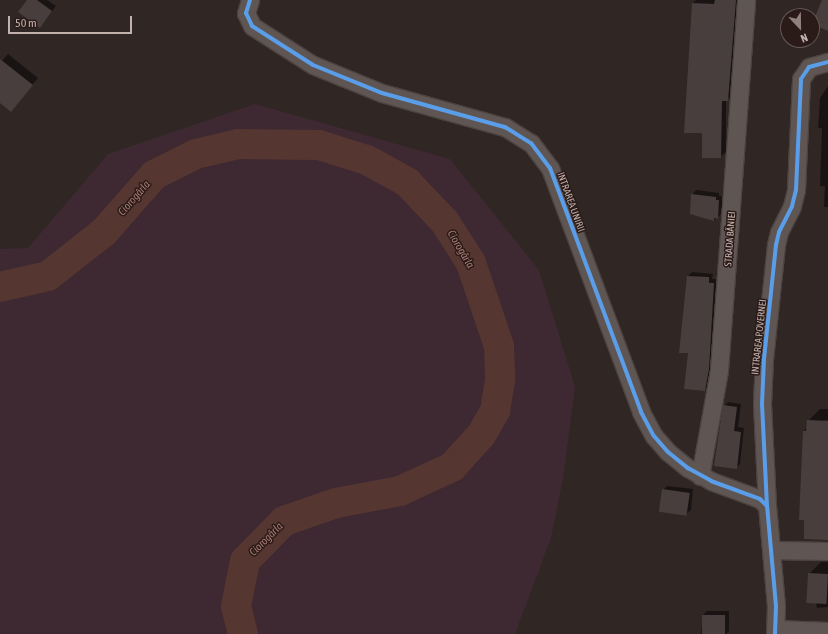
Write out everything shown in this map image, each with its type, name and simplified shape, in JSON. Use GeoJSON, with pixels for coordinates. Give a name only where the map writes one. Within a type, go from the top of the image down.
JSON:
{"type":"FeatureCollection","features":[{"type":"Feature","properties":{"kind":"street","name":"INTRAREA UNIRII"},"geometry":{"type":"LineString","coordinates":[[250,0],[246,13],[252,26],[313,65],[382,92],[505,127],[523,136],[543,156],[553,174],[641,412],[661,445],[677,460],[700,476],[760,500],[767,506]]}},
{"type":"Feature","properties":{"kind":"street","name":"STRADA BĂNIEI"},"geometry":{"type":"LineString","coordinates":[[700,476],[719,370],[746,0]]}},
{"type":"Feature","properties":{"kind":"street","name":"INTRAREA POVERNEI"},"geometry":{"type":"LineString","coordinates":[[776,631],[772,550],[767,506],[762,386],[776,245],[779,232],[792,206],[796,190],[802,75],[814,65],[828,62]]}},
{"type":"Feature","properties":{"kind":"street"},"geometry":{"type":"LineString","coordinates":[[772,550],[828,551]]}},
{"type":"Feature","properties":{"kind":"street"},"geometry":{"type":"LineString","coordinates":[[776,631],[828,631]]}},
{"type":"Feature","properties":{"kind":"shaded area"},"geometry":{"type":"Polygon","coordinates":[[[255,104],[450,159],[539,270],[575,387],[563,479],[551,538],[515,634],[0,634],[0,249],[28,248],[108,154],[255,104]]]}},
{"type":"Feature","properties":{"kind":"building"},"geometry":{"type":"Polygon","coordinates":[[[27,0],[37,0],[52,11],[40,28],[18,12],[27,0]]]}},
{"type":"Feature","properties":{"kind":"building"},"geometry":{"type":"Polygon","coordinates":[[[715,0],[736,0],[728,101],[722,101],[721,158],[702,158],[702,133],[684,133],[692,3],[714,4],[715,0]]]}},
{"type":"Feature","properties":{"kind":"building"},"geometry":{"type":"Polygon","coordinates":[[[822,0],[828,0],[828,31],[820,28],[820,8],[819,8],[822,0]]]}},
{"type":"Feature","properties":{"kind":"building"},"geometry":{"type":"Polygon","coordinates":[[[0,59],[33,85],[11,112],[0,103],[0,59]]]}},
{"type":"Feature","properties":{"kind":"building"},"geometry":{"type":"Polygon","coordinates":[[[691,194],[716,197],[716,200],[719,200],[718,219],[714,218],[714,221],[690,214],[691,194]]]}},
{"type":"Feature","properties":{"kind":"building"},"geometry":{"type":"Polygon","coordinates":[[[687,276],[709,277],[709,283],[714,283],[709,369],[705,391],[684,389],[688,353],[679,353],[687,276]]]}},
{"type":"Feature","properties":{"kind":"building"},"geometry":{"type":"Polygon","coordinates":[[[723,405],[737,407],[734,431],[741,432],[737,469],[714,466],[723,405]]]}},
{"type":"Feature","properties":{"kind":"building"},"geometry":{"type":"Polygon","coordinates":[[[807,420],[828,421],[828,540],[804,539],[804,520],[799,520],[803,431],[806,431],[807,420]]]}},
{"type":"Feature","properties":{"kind":"building"},"geometry":{"type":"Polygon","coordinates":[[[662,489],[690,493],[687,516],[659,512],[662,489]]]}},
{"type":"Feature","properties":{"kind":"building"},"geometry":{"type":"Polygon","coordinates":[[[808,573],[828,574],[826,604],[806,603],[808,573]]]}},
{"type":"Feature","properties":{"kind":"building"},"geometry":{"type":"Polygon","coordinates":[[[702,615],[725,615],[725,634],[702,634],[702,615]]]}},
{"type":"Feature","properties":{"kind":"waterway","name":"Ciorogârla"},"geometry":{"type":"LineString","coordinates":[[0,287],[48,276],[104,232],[154,175],[196,154],[238,144],[319,145],[367,160],[407,182],[445,222],[471,263],[499,346],[500,380],[495,411],[481,435],[452,467],[400,491],[336,503],[284,521],[245,561],[236,606],[243,634]]}},
{"type":"Feature","properties":{"kind":"cycle path"},"geometry":{"type":"LineString","coordinates":[[250,0],[246,13],[252,26],[313,65],[382,93],[505,127],[531,143],[550,168],[641,412],[654,436],[668,452],[688,468],[711,481],[760,499],[767,506]]}},
{"type":"Feature","properties":{"kind":"cycle path"},"geometry":{"type":"LineString","coordinates":[[775,634],[776,606],[767,506],[762,404],[764,359],[776,245],[779,232],[792,206],[796,190],[801,79],[809,67],[828,62]]}}]}
